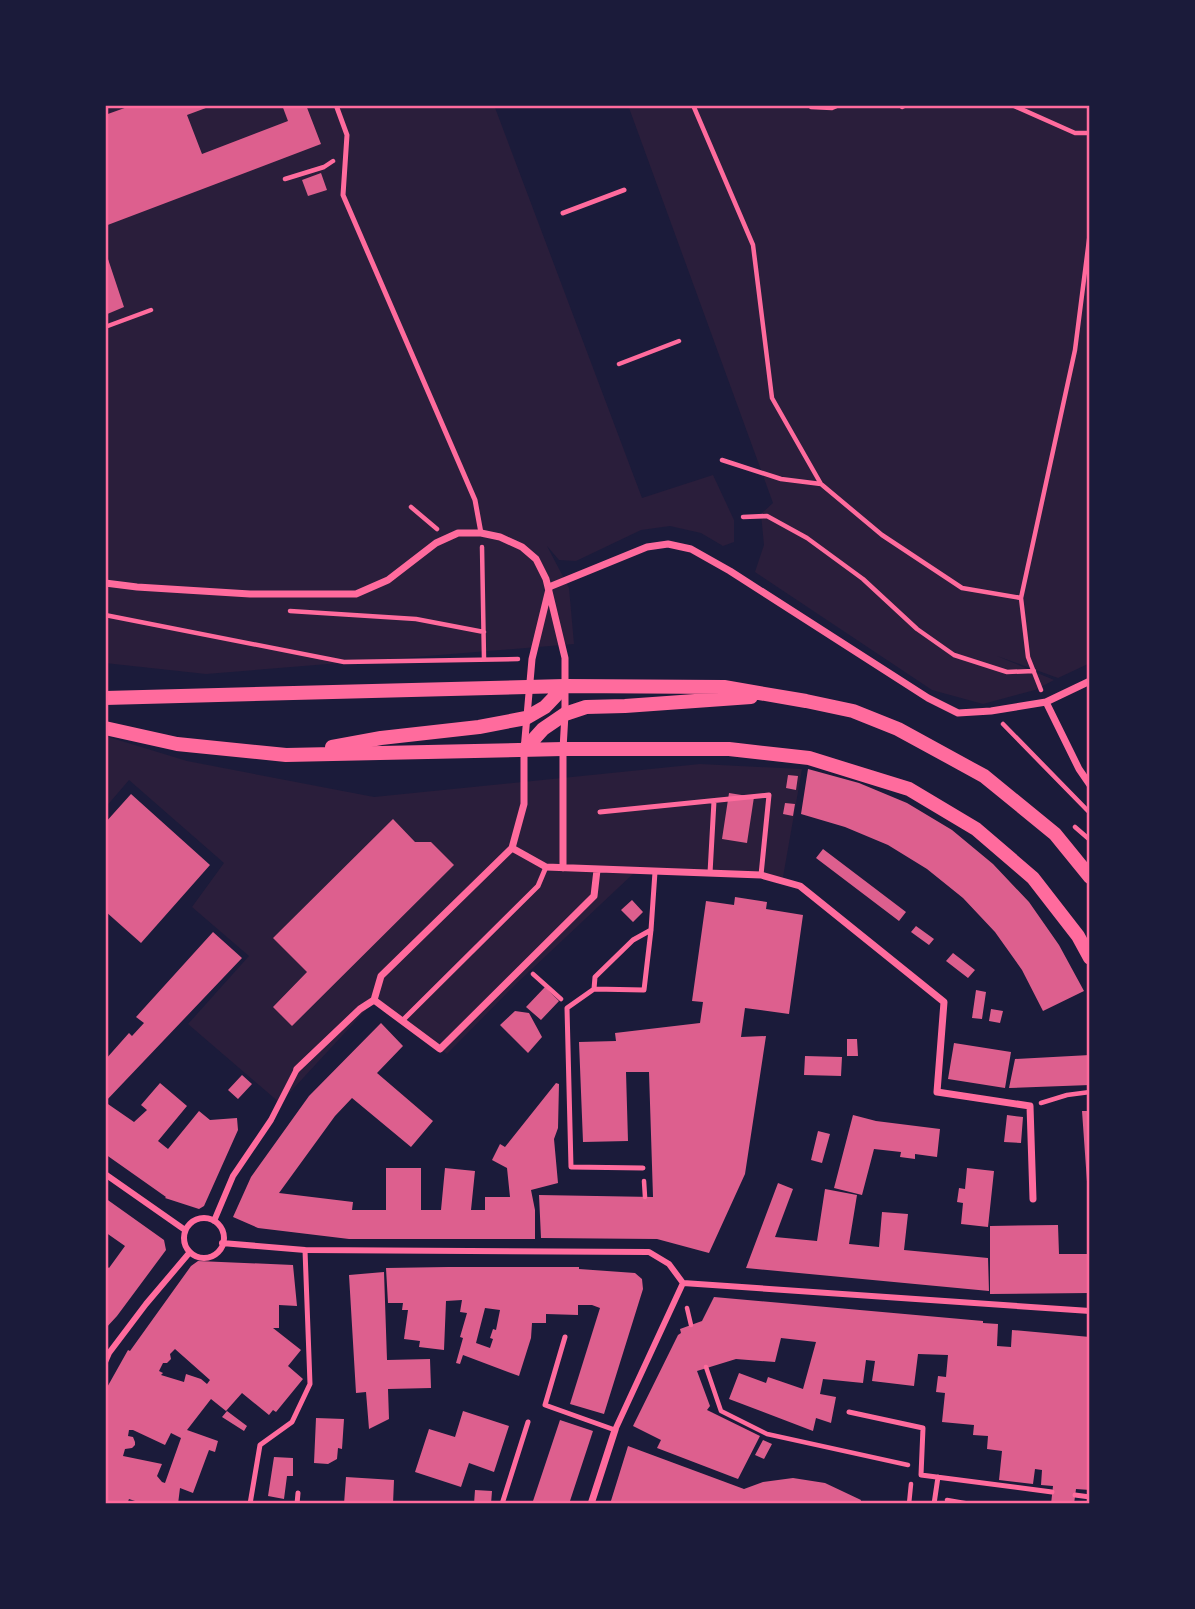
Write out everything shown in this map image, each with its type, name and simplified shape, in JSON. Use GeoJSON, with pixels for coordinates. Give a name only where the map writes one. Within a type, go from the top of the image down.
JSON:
{"type":"FeatureCollection","features":[{"type":"Feature","properties":{"kind":"main road"},"geometry":{"type":"LineString","coordinates":[[286,755],[381,738],[480,727],[526,718],[545,707],[565,686]]}},
{"type":"Feature","properties":{"kind":"main road"},"geometry":{"type":"LineString","coordinates":[[105,698],[565,686],[724,687],[773,695],[853,711],[898,729],[984,776],[1055,834],[1090,877]]}},
{"type":"Feature","properties":{"kind":"main road"},"geometry":{"type":"LineString","coordinates":[[524,750],[542,729],[565,715],[586,707],[773,695]]}},
{"type":"Feature","properties":{"kind":"main road"},"geometry":{"type":"LineString","coordinates":[[105,728],[177,744],[286,755],[563,749],[729,749],[808,758],[909,789],[976,829],[1033,878],[1078,936],[1090,958]]}},
{"type":"Feature","properties":{"kind":"street"},"geometry":{"type":"LineString","coordinates":[[105,583],[250,594],[356,594],[388,580],[436,543],[458,533],[481,533],[500,537],[522,547],[541,566],[549,587],[565,658],[564,868]]}},
{"type":"Feature","properties":{"kind":"street"},"geometry":{"type":"LineString","coordinates":[[549,587],[647,547],[668,544],[691,549],[928,698],[958,713],[990,712],[1046,702],[1090,681]]}},
{"type":"Feature","properties":{"kind":"street"},"geometry":{"type":"LineString","coordinates":[[214,1222],[233,1176],[271,1120],[297,1069],[360,1009],[374,1000],[381,976],[512,848],[524,804],[524,750],[531,659],[549,587]]}},
{"type":"Feature","properties":{"kind":"street"},"geometry":{"type":"LineString","coordinates":[[1046,702],[1079,769],[1090,785]]}},
{"type":"Feature","properties":{"kind":"street"},"geometry":{"type":"LineString","coordinates":[[512,848],[546,867],[761,874],[800,886],[944,1002],[937,1092],[1030,1106],[1033,1199]]}},
{"type":"Feature","properties":{"kind":"street"},"geometry":{"type":"LineString","coordinates":[[374,1000],[440,1049],[594,896],[597,870]]}},
{"type":"Feature","properties":{"kind":"street"},"geometry":{"type":"LineString","coordinates":[[105,1174],[185,1230]]}},
{"type":"Feature","properties":{"kind":"street"},"geometry":{"type":"LineString","coordinates":[[198,1219],[214,1222],[223,1233],[222,1243],[216,1253],[201,1257],[190,1252],[185,1244],[185,1230],[198,1219]]}},
{"type":"Feature","properties":{"kind":"street"},"geometry":{"type":"LineString","coordinates":[[222,1243],[305,1250],[649,1252],[669,1264],[683,1283],[1090,1311]]}},
{"type":"Feature","properties":{"kind":"street"},"geometry":{"type":"LineString","coordinates":[[105,1362],[146,1304],[190,1252]]}},
{"type":"Feature","properties":{"kind":"street"},"geometry":{"type":"LineString","coordinates":[[591,1504],[615,1430],[683,1283]]}},
{"type":"Feature","properties":{"kind":"lane"},"geometry":{"type":"LineString","coordinates":[[336,105],[347,135],[343,195],[475,500],[481,533]]}},
{"type":"Feature","properties":{"kind":"lane"},"geometry":{"type":"LineString","coordinates":[[563,213],[624,190]]}},
{"type":"Feature","properties":{"kind":"lane"},"geometry":{"type":"LineString","coordinates":[[600,812],[769,795],[761,874]]}},
{"type":"Feature","properties":{"kind":"lane"},"geometry":{"type":"LineString","coordinates":[[710,873],[714,801]]}},
{"type":"Feature","properties":{"kind":"lane"},"geometry":{"type":"LineString","coordinates":[[402,1021],[538,886],[546,867]]}},
{"type":"Feature","properties":{"kind":"lane"},"geometry":{"type":"LineString","coordinates":[[643,1168],[571,1167],[567,1008],[594,989],[644,990],[654,872]]}},
{"type":"Feature","properties":{"kind":"lane"},"geometry":{"type":"LineString","coordinates":[[594,989],[595,977],[633,940],[651,930]]}},
{"type":"Feature","properties":{"kind":"lane"},"geometry":{"type":"LineString","coordinates":[[250,1504],[260,1445],[292,1422],[310,1384],[305,1250]]}},
{"type":"Feature","properties":{"kind":"lane"},"geometry":{"type":"LineString","coordinates":[[565,1337],[545,1405],[615,1430]]}},
{"type":"Feature","properties":{"kind":"lane"},"geometry":{"type":"LineString","coordinates":[[849,1412],[923,1428],[920,1475],[1052,1492]]}},
{"type":"Feature","properties":{"kind":"lane"},"geometry":{"type":"LineString","coordinates":[[502,1504],[528,1422]]}},
{"type":"Feature","properties":{"kind":"lane"},"geometry":{"type":"LineString","coordinates":[[934,1504],[938,1477]]}},
{"type":"Feature","properties":{"kind":"lane"},"geometry":{"type":"LineString","coordinates":[[297,1504],[298,1493]]}},
{"type":"Feature","properties":{"kind":"lane"},"geometry":{"type":"LineString","coordinates":[[1075,1495],[1090,1497]]}},
{"type":"Feature","properties":{"kind":"path"},"geometry":{"type":"LineString","coordinates":[[693,105],[753,245],[772,398],[821,484],[882,535],[962,588],[1021,598]]}},
{"type":"Feature","properties":{"kind":"path"},"geometry":{"type":"LineString","coordinates":[[809,105],[832,108],[839,105]]}},
{"type":"Feature","properties":{"kind":"path"},"geometry":{"type":"LineString","coordinates":[[900,105],[906,105]]}},
{"type":"Feature","properties":{"kind":"path"},"geometry":{"type":"LineString","coordinates":[[1012,105],[1075,133],[1090,134]]}},
{"type":"Feature","properties":{"kind":"path"},"geometry":{"type":"LineString","coordinates":[[285,179],[324,167]]}},
{"type":"Feature","properties":{"kind":"path"},"geometry":{"type":"LineString","coordinates":[[1046,702],[1028,657],[1021,598],[1075,350],[1090,232]]}},
{"type":"Feature","properties":{"kind":"path"},"geometry":{"type":"LineString","coordinates":[[105,327],[151,310]]}},
{"type":"Feature","properties":{"kind":"path"},"geometry":{"type":"LineString","coordinates":[[619,364],[679,341]]}},
{"type":"Feature","properties":{"kind":"path"},"geometry":{"type":"LineString","coordinates":[[722,460],[781,479],[821,484]]}},
{"type":"Feature","properties":{"kind":"path"},"geometry":{"type":"LineString","coordinates":[[411,507],[448,538]]}},
{"type":"Feature","properties":{"kind":"path"},"geometry":{"type":"LineString","coordinates":[[743,517],[767,516],[807,538],[863,579],[917,629],[954,655],[1007,672],[1034,671]]}},
{"type":"Feature","properties":{"kind":"path"},"geometry":{"type":"LineString","coordinates":[[481,533],[484,659]]}},
{"type":"Feature","properties":{"kind":"path"},"geometry":{"type":"LineString","coordinates":[[281,610],[416,619],[484,632]]}},
{"type":"Feature","properties":{"kind":"path"},"geometry":{"type":"LineString","coordinates":[[990,712],[1090,813]]}},
{"type":"Feature","properties":{"kind":"path"},"geometry":{"type":"LineString","coordinates":[[524,965],[562,1000],[567,1008]]}},
{"type":"Feature","properties":{"kind":"path"},"geometry":{"type":"LineString","coordinates":[[1030,1106],[1067,1095],[1090,1093]]}},
{"type":"Feature","properties":{"kind":"path"},"geometry":{"type":"LineString","coordinates":[[706,1367],[721,1411],[767,1434],[913,1466]]}},
{"type":"Feature","properties":{"kind":"shaded area"},"geometry":{"type":"Polygon","coordinates":[[[105,105],[298,105],[305,123],[312,120],[306,105],[494,105],[642,498],[713,475],[734,520],[734,542],[723,546],[701,533],[670,526],[641,530],[576,561],[559,560],[547,546],[569,588],[574,644],[206,674],[105,663],[105,105]]]}},
{"type":"Feature","properties":{"kind":"shaded area"},"geometry":{"type":"Polygon","coordinates":[[[628,105],[1090,105],[1090,663],[1058,678],[997,656],[1054,680],[1035,690],[983,704],[932,690],[755,572],[764,545],[761,514],[773,503],[628,105]]]}},
{"type":"Feature","properties":{"kind":"shaded area"},"geometry":{"type":"Polygon","coordinates":[[[105,736],[187,761],[374,797],[700,764],[802,769],[783,877],[635,872],[516,984],[447,1054],[377,998],[280,1103],[188,1024],[249,956],[192,907],[224,863],[129,780],[105,808],[105,736]]]}},
{"type":"Feature","properties":{"kind":"building"},"geometry":{"type":"Polygon","coordinates":[[[133,105],[214,105],[187,115],[202,154],[288,121],[282,105],[306,105],[321,144],[105,226],[105,115],[133,105]]]}},
{"type":"Feature","properties":{"kind":"building"},"geometry":{"type":"Polygon","coordinates":[[[321,173],[327,190],[308,196],[302,180],[321,173]]]}},
{"type":"Feature","properties":{"kind":"building"},"geometry":{"type":"Polygon","coordinates":[[[105,250],[124,307],[105,315],[105,250]]]}},
{"type":"Feature","properties":{"kind":"building"},"geometry":{"type":"Polygon","coordinates":[[[808,769],[859,783],[907,803],[952,830],[993,864],[1029,902],[1059,945],[1084,991],[1043,1011],[1022,970],[995,932],[963,898],[927,869],[888,845],[845,827],[801,814],[808,769]]]}},
{"type":"Feature","properties":{"kind":"building"},"geometry":{"type":"Polygon","coordinates":[[[788,775],[798,776],[796,790],[786,788],[788,775]]]}},
{"type":"Feature","properties":{"kind":"building"},"geometry":{"type":"Polygon","coordinates":[[[729,793],[754,797],[747,843],[722,839],[729,793]]]}},
{"type":"Feature","properties":{"kind":"building"},"geometry":{"type":"Polygon","coordinates":[[[131,794],[210,865],[141,943],[105,911],[105,823],[131,794]]]}},
{"type":"Feature","properties":{"kind":"building"},"geometry":{"type":"Polygon","coordinates":[[[785,803],[795,804],[793,816],[783,814],[785,803]]]}},
{"type":"Feature","properties":{"kind":"building"},"geometry":{"type":"Polygon","coordinates":[[[393,819],[415,842],[431,842],[454,865],[292,1026],[273,1007],[307,972],[273,938],[393,819]]]}},
{"type":"Feature","properties":{"kind":"building"},"geometry":{"type":"Polygon","coordinates":[[[823,849],[906,912],[899,921],[816,858],[823,849]]]}},
{"type":"Feature","properties":{"kind":"building"},"geometry":{"type":"Polygon","coordinates":[[[735,897],[767,902],[766,909],[803,915],[789,1014],[745,1008],[741,1037],[766,1036],[745,1174],[709,1253],[657,1239],[541,1238],[539,1195],[653,1197],[649,1072],[626,1072],[628,1141],[583,1142],[579,1042],[616,1041],[615,1033],[700,1023],[703,1002],[692,1001],[706,901],[734,905],[735,897]]]}},
{"type":"Feature","properties":{"kind":"building"},"geometry":{"type":"Polygon","coordinates":[[[632,900],[643,912],[633,922],[621,910],[632,900]]]}},
{"type":"Feature","properties":{"kind":"building"},"geometry":{"type":"Polygon","coordinates":[[[916,926],[934,939],[929,945],[911,932],[916,926]]]}},
{"type":"Feature","properties":{"kind":"building"},"geometry":{"type":"Polygon","coordinates":[[[213,932],[242,958],[105,1102],[105,1060],[129,1033],[132,1036],[144,1023],[136,1017],[213,932]]]}},
{"type":"Feature","properties":{"kind":"building"},"geometry":{"type":"Polygon","coordinates":[[[953,953],[975,970],[968,978],[946,961],[953,953]]]}},
{"type":"Feature","properties":{"kind":"building"},"geometry":{"type":"Polygon","coordinates":[[[545,987],[559,1001],[541,1020],[526,1007],[545,987]]]}},
{"type":"Feature","properties":{"kind":"building"},"geometry":{"type":"Polygon","coordinates":[[[976,990],[986,992],[982,1019],[972,1018],[976,990]]]}},
{"type":"Feature","properties":{"kind":"building"},"geometry":{"type":"Polygon","coordinates":[[[991,1009],[1003,1011],[1000,1023],[989,1021],[991,1009]]]}},
{"type":"Feature","properties":{"kind":"building"},"geometry":{"type":"Polygon","coordinates":[[[515,1011],[529,1013],[542,1037],[528,1053],[500,1025],[515,1011]]]}},
{"type":"Feature","properties":{"kind":"building"},"geometry":{"type":"Polygon","coordinates":[[[381,1023],[403,1046],[377,1073],[433,1121],[411,1147],[352,1098],[335,1116],[279,1193],[353,1202],[352,1210],[386,1210],[386,1168],[421,1168],[421,1210],[441,1210],[445,1168],[475,1171],[471,1210],[485,1210],[485,1197],[510,1197],[507,1168],[492,1160],[500,1144],[505,1147],[556,1083],[559,1084],[558,1128],[554,1139],[558,1183],[531,1190],[535,1210],[535,1239],[349,1239],[258,1228],[233,1217],[251,1177],[309,1096],[381,1023]]]}},
{"type":"Feature","properties":{"kind":"building"},"geometry":{"type":"Polygon","coordinates":[[[847,1039],[857,1039],[858,1056],[847,1056],[847,1039]]]}},
{"type":"Feature","properties":{"kind":"building"},"geometry":{"type":"Polygon","coordinates":[[[954,1043],[1011,1052],[1005,1088],[948,1079],[954,1043]]]}},
{"type":"Feature","properties":{"kind":"building"},"geometry":{"type":"Polygon","coordinates":[[[1090,1055],[1090,1085],[1009,1088],[1015,1059],[1090,1055]]]}},
{"type":"Feature","properties":{"kind":"building"},"geometry":{"type":"Polygon","coordinates":[[[805,1056],[842,1057],[841,1076],[804,1075],[805,1056]]]}},
{"type":"Feature","properties":{"kind":"building"},"geometry":{"type":"Polygon","coordinates":[[[242,1075],[252,1084],[238,1099],[228,1090],[242,1075]]]}},
{"type":"Feature","properties":{"kind":"building"},"geometry":{"type":"Polygon","coordinates":[[[160,1083],[187,1106],[158,1141],[168,1149],[199,1111],[210,1120],[237,1118],[238,1130],[204,1206],[199,1209],[165,1198],[105,1154],[105,1102],[134,1122],[147,1110],[141,1105],[160,1083]]]}},
{"type":"Feature","properties":{"kind":"building"},"geometry":{"type":"Polygon","coordinates":[[[1082,1111],[1090,1111],[1090,1196],[1088,1196],[1082,1111]]]}},
{"type":"Feature","properties":{"kind":"building"},"geometry":{"type":"Polygon","coordinates":[[[853,1115],[876,1121],[940,1129],[937,1157],[915,1154],[915,1159],[900,1157],[901,1152],[874,1149],[862,1195],[834,1188],[853,1115]]]}},
{"type":"Feature","properties":{"kind":"building"},"geometry":{"type":"Polygon","coordinates":[[[1007,1115],[1023,1117],[1021,1143],[1004,1142],[1007,1115]]]}},
{"type":"Feature","properties":{"kind":"building"},"geometry":{"type":"Polygon","coordinates":[[[818,1131],[830,1134],[822,1163],[811,1160],[818,1131]]]}},
{"type":"Feature","properties":{"kind":"building"},"geometry":{"type":"Polygon","coordinates":[[[967,1168],[994,1171],[988,1227],[961,1224],[963,1203],[957,1202],[959,1188],[965,1189],[967,1168]]]}},
{"type":"Feature","properties":{"kind":"building"},"geometry":{"type":"Polygon","coordinates":[[[778,1183],[793,1189],[775,1237],[817,1241],[825,1189],[857,1195],[849,1244],[879,1247],[882,1212],[908,1214],[904,1250],[988,1258],[989,1291],[746,1268],[778,1183]]]}},
{"type":"Feature","properties":{"kind":"building"},"geometry":{"type":"Polygon","coordinates":[[[105,1198],[164,1240],[166,1250],[105,1329],[105,1265],[109,1268],[125,1246],[105,1232],[105,1198]]]}},
{"type":"Feature","properties":{"kind":"building"},"geometry":{"type":"Polygon","coordinates":[[[1058,1225],[1059,1254],[1090,1254],[1090,1293],[990,1294],[990,1226],[1058,1225]]]}},
{"type":"Feature","properties":{"kind":"building"},"geometry":{"type":"Polygon","coordinates":[[[198,1261],[293,1265],[297,1306],[279,1305],[279,1328],[273,1328],[301,1350],[288,1366],[303,1379],[276,1412],[273,1410],[269,1415],[242,1393],[226,1411],[211,1399],[187,1430],[218,1441],[215,1452],[209,1450],[193,1493],[180,1488],[178,1504],[144,1504],[129,1499],[127,1504],[105,1504],[105,1391],[128,1350],[130,1351],[191,1266],[198,1261]],[[175,1349],[170,1354],[171,1359],[163,1363],[159,1371],[163,1373],[161,1375],[184,1382],[186,1374],[207,1384],[210,1380],[175,1349]],[[129,1430],[128,1436],[133,1437],[135,1445],[125,1449],[123,1456],[162,1464],[157,1476],[165,1483],[181,1438],[171,1433],[165,1445],[129,1430]]]}},
{"type":"Feature","properties":{"kind":"building"},"geometry":{"type":"Polygon","coordinates":[[[579,1267],[635,1273],[642,1279],[643,1289],[604,1414],[570,1404],[600,1308],[578,1305],[578,1315],[546,1314],[546,1323],[532,1323],[531,1338],[519,1376],[463,1355],[460,1364],[456,1363],[467,1313],[460,1312],[462,1300],[446,1301],[444,1350],[419,1347],[420,1341],[404,1339],[408,1310],[402,1310],[403,1303],[388,1303],[386,1268],[579,1267]],[[485,1308],[476,1343],[490,1348],[493,1339],[490,1338],[493,1329],[496,1330],[500,1310],[485,1308]]]}},
{"type":"Feature","properties":{"kind":"building"},"geometry":{"type":"Polygon","coordinates":[[[384,1272],[387,1360],[430,1359],[431,1388],[388,1389],[389,1419],[369,1429],[366,1392],[356,1393],[349,1275],[384,1272]]]}},
{"type":"Feature","properties":{"kind":"building"},"geometry":{"type":"Polygon","coordinates":[[[714,1297],[983,1321],[998,1324],[997,1346],[1011,1347],[1012,1330],[1090,1337],[1090,1490],[1076,1489],[1074,1504],[1051,1504],[1053,1486],[1041,1485],[1042,1470],[1035,1469],[1033,1484],[999,1480],[1002,1451],[987,1449],[988,1436],[973,1435],[974,1425],[942,1422],[945,1393],[936,1392],[938,1376],[946,1377],[948,1355],[918,1354],[914,1386],[872,1381],[875,1361],[866,1360],[863,1383],[823,1379],[820,1394],[836,1397],[831,1423],[816,1418],[813,1431],[729,1399],[739,1373],[766,1383],[768,1377],[803,1389],[816,1342],[781,1338],[775,1362],[736,1359],[697,1371],[710,1406],[707,1410],[760,1436],[738,1479],[657,1448],[661,1440],[633,1426],[681,1333],[680,1329],[702,1321],[714,1297]]]}},
{"type":"Feature","properties":{"kind":"building"},"geometry":{"type":"Polygon","coordinates":[[[227,1411],[247,1426],[244,1431],[222,1417],[227,1411]]]}},
{"type":"Feature","properties":{"kind":"building"},"geometry":{"type":"Polygon","coordinates":[[[463,1411],[509,1426],[494,1472],[469,1463],[461,1487],[415,1472],[429,1429],[455,1437],[463,1411]]]}},
{"type":"Feature","properties":{"kind":"building"},"geometry":{"type":"Polygon","coordinates":[[[316,1418],[344,1419],[342,1449],[338,1448],[337,1459],[328,1464],[314,1463],[316,1418]]]}},
{"type":"Feature","properties":{"kind":"building"},"geometry":{"type":"Polygon","coordinates":[[[560,1420],[593,1431],[569,1504],[532,1504],[560,1420]]]}},
{"type":"Feature","properties":{"kind":"building"},"geometry":{"type":"Polygon","coordinates":[[[763,1440],[772,1444],[764,1459],[755,1455],[763,1440]]]}},
{"type":"Feature","properties":{"kind":"building"},"geometry":{"type":"Polygon","coordinates":[[[628,1446],[744,1489],[763,1482],[793,1478],[825,1483],[861,1500],[860,1504],[610,1504],[628,1446]]]}},
{"type":"Feature","properties":{"kind":"building"},"geometry":{"type":"Polygon","coordinates":[[[274,1457],[293,1458],[293,1476],[287,1476],[284,1499],[268,1496],[274,1457]]]}},
{"type":"Feature","properties":{"kind":"building"},"geometry":{"type":"Polygon","coordinates":[[[346,1477],[394,1480],[393,1504],[344,1504],[346,1477]]]}},
{"type":"Feature","properties":{"kind":"building"},"geometry":{"type":"Polygon","coordinates":[[[475,1490],[492,1491],[491,1504],[474,1504],[475,1490]]]}}]}
